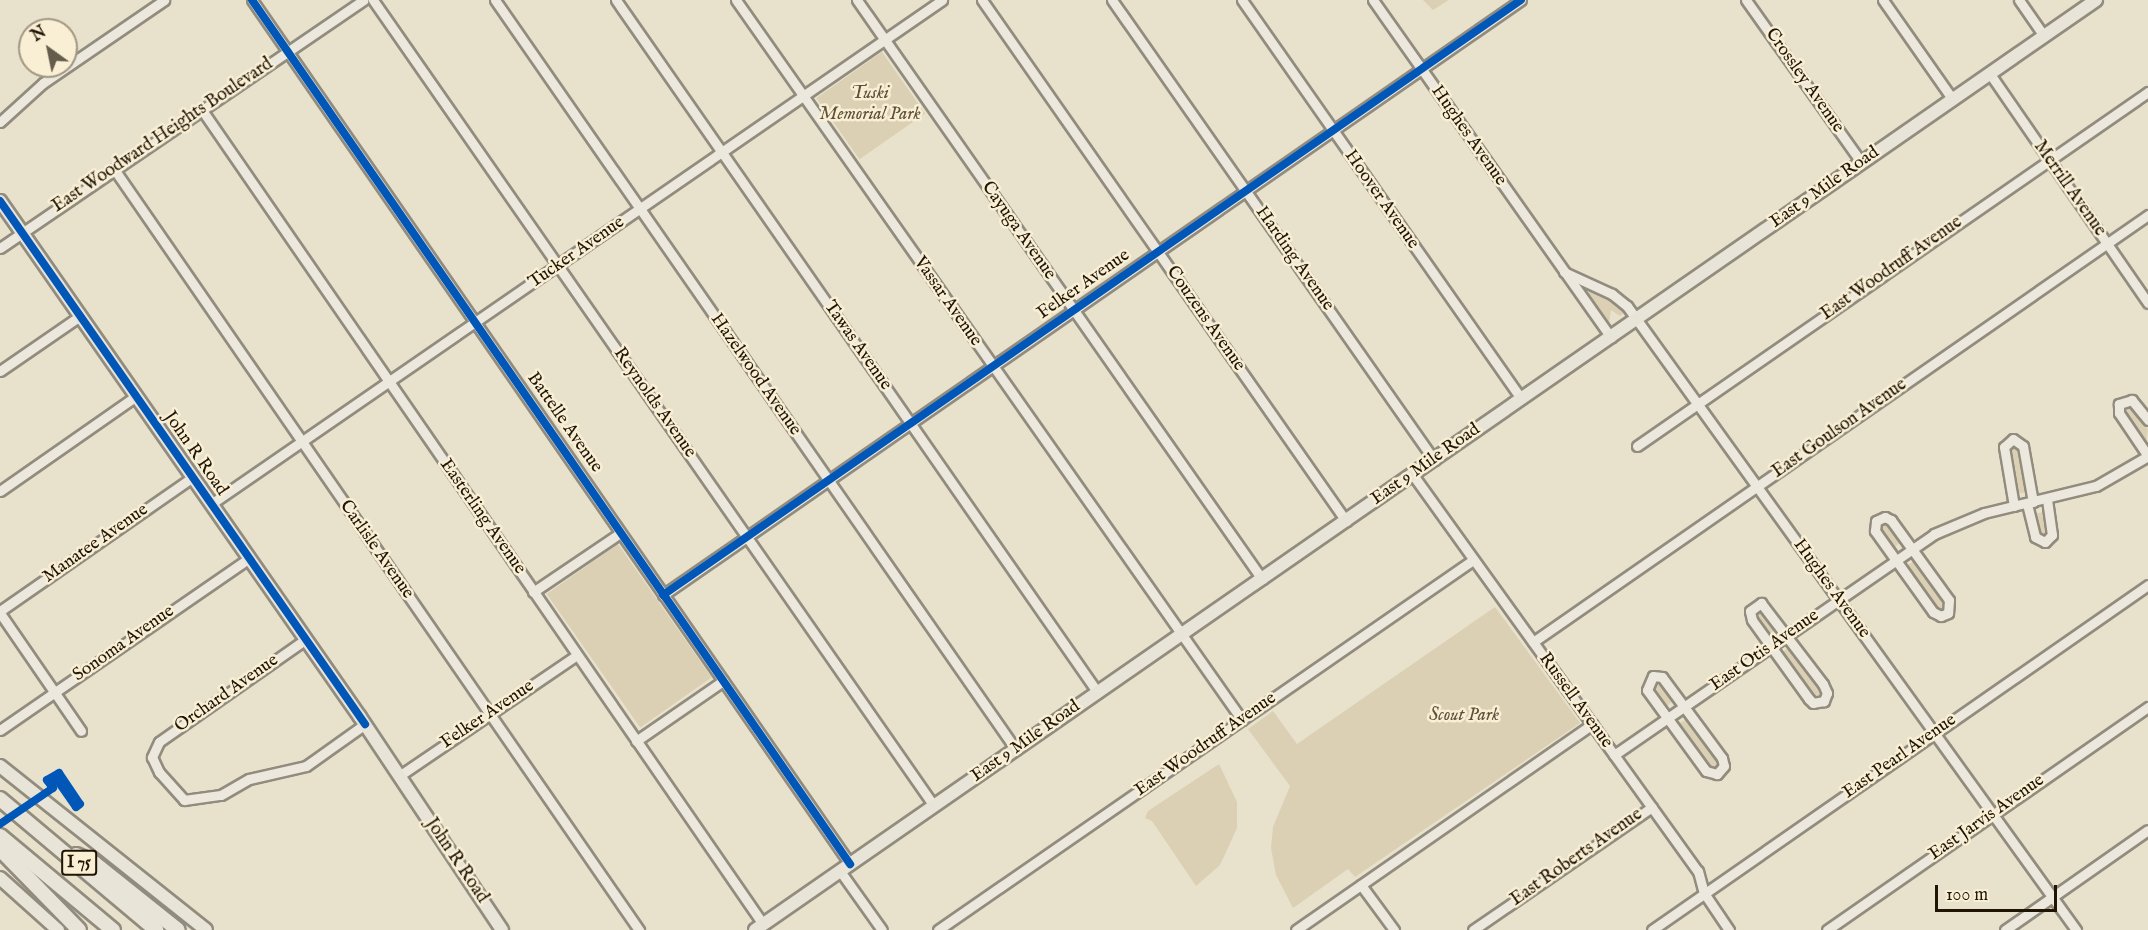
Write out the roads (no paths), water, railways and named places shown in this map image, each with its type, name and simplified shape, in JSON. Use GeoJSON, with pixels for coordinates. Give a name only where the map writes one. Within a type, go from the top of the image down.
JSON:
{"type":"FeatureCollection","features":[{"type":"Feature","properties":{"kind":"highway","name":"I 75"},"geometry":{"type":"LineString","coordinates":[[0,799],[63,849],[156,930]]}},
{"type":"Feature","properties":{"kind":"highway","name":"I 75"},"geometry":{"type":"LineString","coordinates":[[0,836],[113,930]]}},
{"type":"Feature","properties":{"kind":"highway"},"geometry":{"type":"LineString","coordinates":[[0,849],[79,930]]}},
{"type":"Feature","properties":{"kind":"highway"},"geometry":{"type":"LineString","coordinates":[[63,849],[94,862],[178,930]]}},
{"type":"Feature","properties":{"kind":"main road","name":"East 9 Mile Road"},"geometry":{"type":"LineString","coordinates":[[759,927],[2096,0]]}},
{"type":"Feature","properties":{"kind":"main road","name":"John R Road"},"geometry":{"type":"LineString","coordinates":[[0,201],[365,724],[502,930]]}},
{"type":"Feature","properties":{"kind":"main road"},"geometry":{"type":"LineString","coordinates":[[0,765],[206,930]]}},
{"type":"Feature","properties":{"kind":"main road"},"geometry":{"type":"LineString","coordinates":[[0,878],[58,930]]}},
{"type":"Feature","properties":{"kind":"street"},"geometry":{"type":"LineString","coordinates":[[0,122],[43,83],[164,0]]}},
{"type":"Feature","properties":{"kind":"street","name":"Battelle Avenue"},"geometry":{"type":"LineString","coordinates":[[252,0],[723,681],[845,868],[882,930]]}},
{"type":"Feature","properties":{"kind":"street","name":"East Woodward Heights Boulevard"},"geometry":{"type":"LineString","coordinates":[[0,248],[363,0]]}},
{"type":"Feature","properties":{"kind":"street","name":"Reynolds Avenue"},"geometry":{"type":"LineString","coordinates":[[373,0],[934,806]]}},
{"type":"Feature","properties":{"kind":"street","name":"Hazelwood Avenue"},"geometry":{"type":"LineString","coordinates":[[495,0],[1016,750]]}},
{"type":"Feature","properties":{"kind":"street","name":"Tawas Avenue"},"geometry":{"type":"LineString","coordinates":[[616,0],[1098,693]]}},
{"type":"Feature","properties":{"kind":"street","name":"Vassar Avenue"},"geometry":{"type":"LineString","coordinates":[[736,0],[1242,720]]}},
{"type":"Feature","properties":{"kind":"street","name":"Cayuga Avenue"},"geometry":{"type":"LineString","coordinates":[[857,0],[1262,579]]}},
{"type":"Feature","properties":{"kind":"street","name":"Tucker Avenue"},"geometry":{"type":"LineString","coordinates":[[212,504],[942,0]]}},
{"type":"Feature","properties":{"kind":"street","name":"Couzens Avenue"},"geometry":{"type":"LineString","coordinates":[[982,0],[1346,521]]}},
{"type":"Feature","properties":{"kind":"street","name":"Harding Avenue"},"geometry":{"type":"LineString","coordinates":[[1112,0],[1434,460]]}},
{"type":"Feature","properties":{"kind":"street","name":"Hoover Avenue"},"geometry":{"type":"LineString","coordinates":[[1242,0],[1521,399]]}},
{"type":"Feature","properties":{"kind":"street","name":"Hughes Avenue"},"geometry":{"type":"LineString","coordinates":[[1373,0],[1611,338]]}},
{"type":"Feature","properties":{"kind":"street","name":"Felker Avenue"},"geometry":{"type":"LineString","coordinates":[[663,595],[1521,0]]}},
{"type":"Feature","properties":{"kind":"street","name":"Crossley Avenue"},"geometry":{"type":"LineString","coordinates":[[1746,0],[1862,163]]}},
{"type":"Feature","properties":{"kind":"street"},"geometry":{"type":"LineString","coordinates":[[1882,0],[1953,99]]}},
{"type":"Feature","properties":{"kind":"street"},"geometry":{"type":"LineString","coordinates":[[2019,0],[2044,36]]}},
{"type":"Feature","properties":{"kind":"street","name":"Merrill Avenue"},"geometry":{"type":"LineString","coordinates":[[1990,74],[2148,303]]}},
{"type":"Feature","properties":{"kind":"street","name":"East Woodruff Avenue"},"geometry":{"type":"LineString","coordinates":[[1637,446],[2148,92]]}},
{"type":"Feature","properties":{"kind":"street","name":"Easterling Avenue"},"geometry":{"type":"LineString","coordinates":[[202,110],[636,741],[759,927]]}},
{"type":"Feature","properties":{"kind":"street","name":"Carlisle Avenue"},"geometry":{"type":"LineString","coordinates":[[114,169],[639,930]]}},
{"type":"Feature","properties":{"kind":"street","name":"East Goulson Avenue"},"geometry":{"type":"LineString","coordinates":[[1533,642],[2148,215]]}},
{"type":"Feature","properties":{"kind":"street","name":"Hughes Avenue"},"geometry":{"type":"LineString","coordinates":[[1564,272],[1612,294],[1637,319],[2076,930]]}},
{"type":"Feature","properties":{"kind":"street"},"geometry":{"type":"LineString","coordinates":[[0,371],[80,316]]}},
{"type":"Feature","properties":{"kind":"street"},"geometry":{"type":"LineString","coordinates":[[0,491],[136,396]]}},
{"type":"Feature","properties":{"kind":"street"},"geometry":{"type":"LineString","coordinates":[[2148,420],[2132,400],[2119,404],[2119,413],[2148,456]]}},
{"type":"Feature","properties":{"kind":"street"},"geometry":{"type":"LineString","coordinates":[[2014,506],[2004,447],[2013,439],[2023,446],[2035,537],[2045,542],[2052,530],[2046,500]]}},
{"type":"Feature","properties":{"kind":"street","name":"East Otis Avenue"},"geometry":{"type":"LineString","coordinates":[[1614,755],[1912,548],[1971,517],[2046,500],[2106,482],[2148,456]]}},
{"type":"Feature","properties":{"kind":"street","name":"Russell Avenue"},"geometry":{"type":"LineString","coordinates":[[1413,475],[1698,871],[1704,893],[1729,930]]}},
{"type":"Feature","properties":{"kind":"street","name":"Manatee Avenue"},"geometry":{"type":"LineString","coordinates":[[0,612],[193,477]]}},
{"type":"Feature","properties":{"kind":"street"},"geometry":{"type":"LineString","coordinates":[[1879,519],[1891,520],[1912,548],[1949,600],[1948,613],[1941,616],[1933,612],[1875,531],[1879,519]]}},
{"type":"Feature","properties":{"kind":"street"},"geometry":{"type":"LineString","coordinates":[[533,592],[620,532]]}},
{"type":"Feature","properties":{"kind":"street","name":"Sonoma Avenue"},"geometry":{"type":"LineString","coordinates":[[0,730],[249,558]]}},
{"type":"Feature","properties":{"kind":"street","name":"East Woodruff Avenue"},"geometry":{"type":"LineString","coordinates":[[938,930],[1473,560]]}},
{"type":"Feature","properties":{"kind":"street","name":"East Pearl Avenue"},"geometry":{"type":"LineString","coordinates":[[1652,930],[2148,585]]}},
{"type":"Feature","properties":{"kind":"street"},"geometry":{"type":"LineString","coordinates":[[1756,604],[1765,605],[1788,635],[1826,688],[1824,701],[1813,703],[1809,699],[1771,646],[1750,615],[1756,604]]}},
{"type":"Feature","properties":{"kind":"street"},"geometry":{"type":"LineString","coordinates":[[0,612],[81,731]]}},
{"type":"Feature","properties":{"kind":"street","name":"Orchard Avenue"},"geometry":{"type":"LineString","coordinates":[[306,639],[159,742],[152,753],[154,764],[180,798],[214,797],[256,776],[306,766],[365,724]]}},
{"type":"Feature","properties":{"kind":"street","name":"Felker Avenue"},"geometry":{"type":"LineString","coordinates":[[399,776],[577,655]]}},
{"type":"Feature","properties":{"kind":"street"},"geometry":{"type":"LineString","coordinates":[[1653,676],[1662,677],[1684,707],[1723,762],[1723,769],[1717,774],[1706,771],[1647,690],[1653,676]]}},
{"type":"Feature","properties":{"kind":"street"},"geometry":{"type":"LineString","coordinates":[[636,741],[723,681]]}},
{"type":"Feature","properties":{"kind":"street","name":"East Jarvis Avenue"},"geometry":{"type":"LineString","coordinates":[[1827,930],[2148,707]]}},
{"type":"Feature","properties":{"kind":"street"},"geometry":{"type":"LineString","coordinates":[[1296,930],[1592,724]]}},
{"type":"Feature","properties":{"kind":"street","name":"East Roberts Avenue"},"geometry":{"type":"LineString","coordinates":[[1473,930],[1652,807]]}},
{"type":"Feature","properties":{"kind":"street"},"geometry":{"type":"LineString","coordinates":[[2004,930],[2148,831]]}},
{"type":"Feature","properties":{"kind":"street"},"geometry":{"type":"LineString","coordinates":[[1361,885],[1394,930]]}},
{"type":"Feature","properties":{"kind":"park label","name":"Tuski Memorial Park"},"geometry":{"type":"Point","coordinates":[870,106]}},
{"type":"Feature","properties":{"kind":"park label","name":"Scout Park"},"geometry":{"type":"Point","coordinates":[1464,716]}}]}
